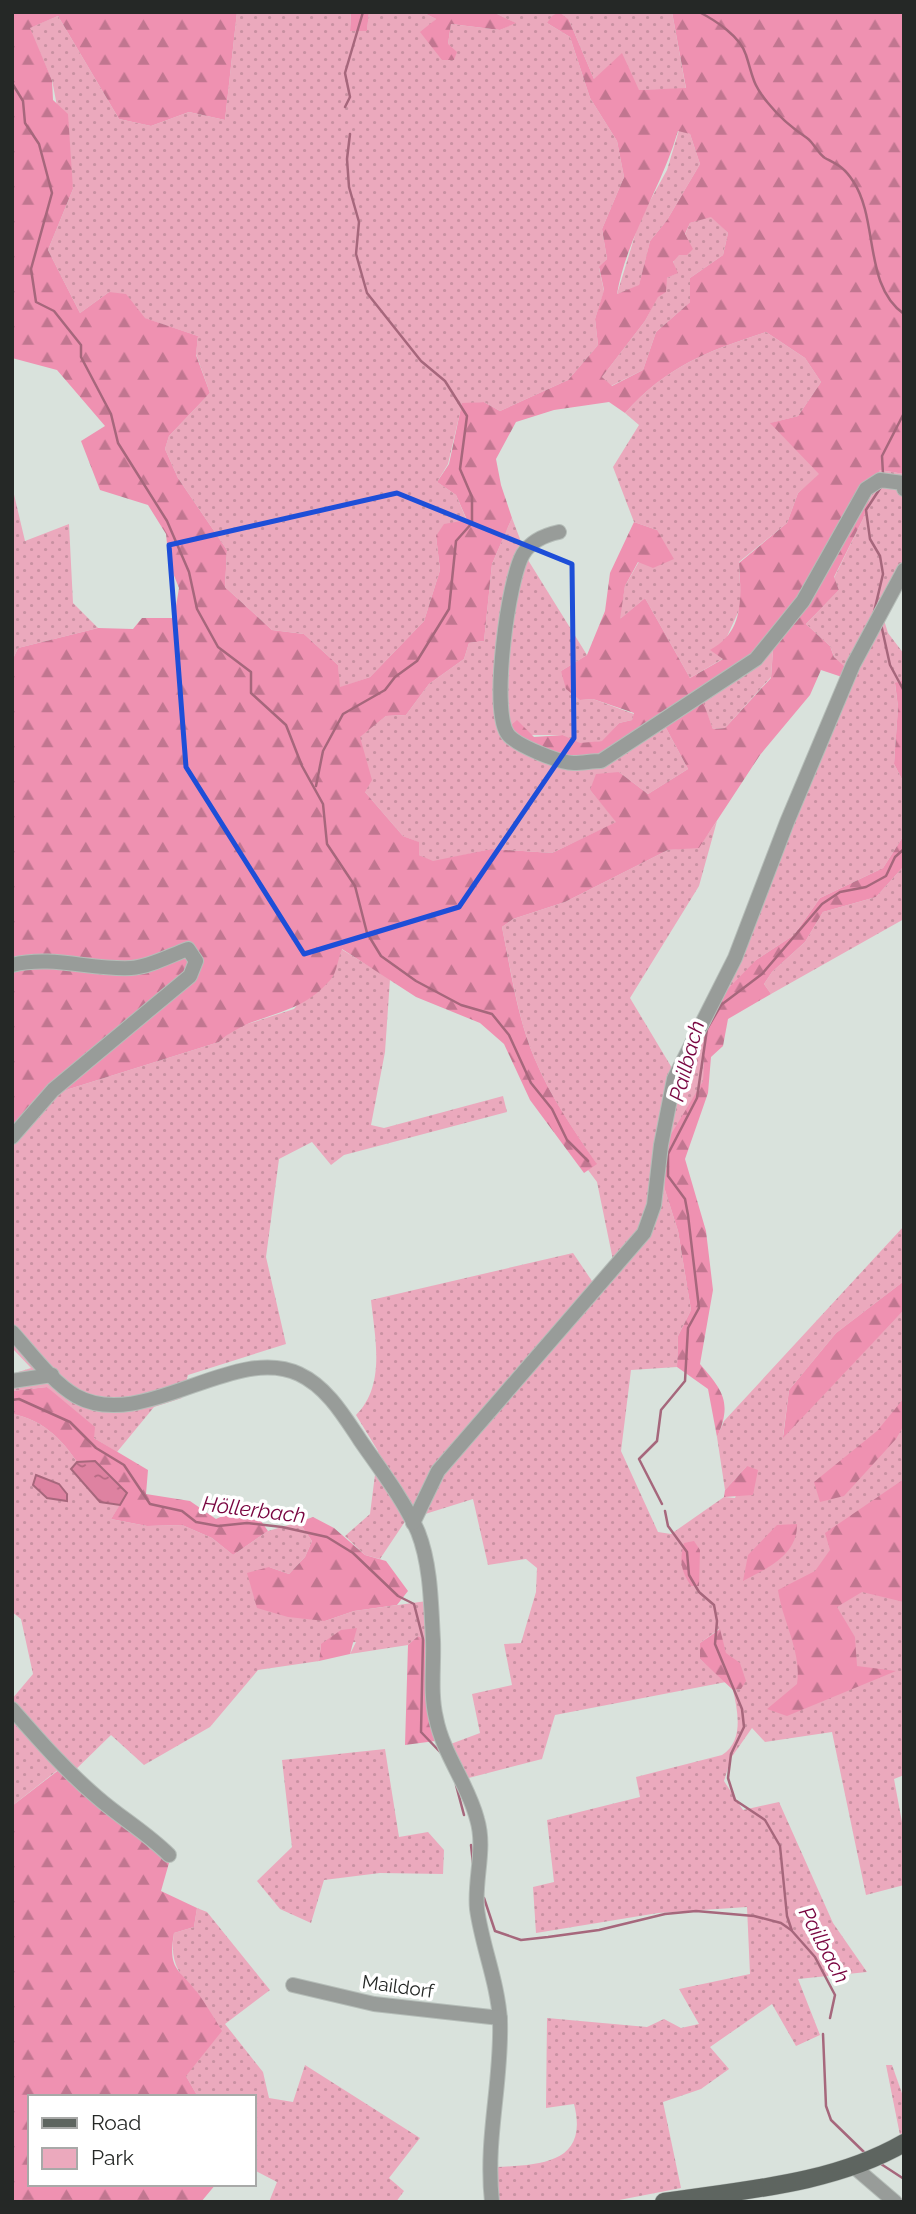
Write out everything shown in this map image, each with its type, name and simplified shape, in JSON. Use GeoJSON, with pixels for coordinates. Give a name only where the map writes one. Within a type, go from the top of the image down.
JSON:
{"type":"FeatureCollection","features":[{"type":"Feature","properties":{"kind":"main road"},"geometry":{"type":"LineString","coordinates":[[664,2202],[812,2178],[853,2166],[904,2143]]}},
{"type":"Feature","properties":{"kind":"street"},"geometry":{"type":"LineString","coordinates":[[559,532],[543,536],[524,553],[513,581],[500,682],[500,713],[508,735],[531,749],[572,763],[601,761],[756,659],[803,601],[866,489],[880,481],[902,483],[904,489]]}},
{"type":"Feature","properties":{"kind":"street"},"geometry":{"type":"LineString","coordinates":[[413,1523],[438,1471],[644,1233],[654,1205],[674,1079],[735,958],[787,822],[853,666],[904,570]]}},
{"type":"Feature","properties":{"kind":"street"},"geometry":{"type":"LineString","coordinates":[[12,965],[47,960],[91,967],[135,968],[188,948],[195,961],[190,976],[53,1090],[12,1138]]}},
{"type":"Feature","properties":{"kind":"street"},"geometry":{"type":"LineString","coordinates":[[12,1332],[52,1375],[76,1396],[112,1404],[154,1399],[249,1370],[276,1368],[299,1374],[325,1392],[341,1412],[413,1523],[422,1548],[430,1600],[434,1713],[439,1733],[470,1798],[480,1833],[477,1905],[500,2018],[498,2073],[489,2140],[492,2202]]}},
{"type":"Feature","properties":{"kind":"street"},"geometry":{"type":"LineString","coordinates":[[12,1381],[52,1375]]}},
{"type":"Feature","properties":{"kind":"street"},"geometry":{"type":"LineString","coordinates":[[12,1709],[76,1779],[100,1800],[146,1832],[169,1855]]}},
{"type":"Feature","properties":{"kind":"street","name":"Maildorf"},"geometry":{"type":"LineString","coordinates":[[293,1985],[374,2004],[500,2018]]}},
{"type":"Feature","properties":{"kind":"street"},"geometry":{"type":"LineString","coordinates":[[853,2166],[895,2202]]}},
{"type":"Feature","properties":{"kind":"highlighted area"},"geometry":{"type":"Polygon","coordinates":[[[397,493],[572,564],[574,738],[459,907],[304,954],[186,767],[169,545],[397,493]]]}},
{"type":"Feature","properties":{"kind":"green space"},"geometry":{"type":"Polygon","coordinates":[[[12,12],[237,12],[225,120],[189,112],[151,126],[119,119],[58,16],[30,28],[52,80],[53,100],[68,114],[73,189],[48,250],[80,313],[109,292],[126,294],[145,318],[198,336],[196,355],[210,393],[169,436],[165,449],[178,478],[227,550],[225,587],[272,630],[304,634],[338,665],[340,687],[370,677],[424,621],[440,570],[436,536],[444,524],[467,520],[456,495],[437,482],[449,464],[462,403],[484,402],[500,411],[568,380],[598,345],[595,319],[604,290],[599,267],[607,259],[602,229],[624,177],[617,141],[590,98],[570,37],[547,23],[552,16],[559,12],[569,20],[594,79],[622,53],[639,90],[686,88],[672,12],[904,12],[904,474],[880,470],[863,519],[834,577],[839,590],[806,624],[830,646],[834,657],[846,668],[842,677],[821,670],[810,695],[760,755],[699,848],[668,850],[565,902],[513,919],[502,927],[519,1009],[534,1057],[555,1099],[597,1164],[584,1173],[530,1100],[504,1044],[480,1023],[416,997],[342,949],[331,979],[304,1002],[246,1025],[219,1042],[34,1100],[12,1129],[12,661],[18,648],[98,628],[133,629],[142,618],[174,618],[179,588],[169,563],[166,534],[148,505],[100,490],[81,441],[105,426],[57,370],[12,358],[12,12]],[[678,131],[628,252],[617,294],[639,285],[650,241],[667,220],[700,164],[690,134],[678,131]],[[711,217],[690,223],[685,234],[693,249],[687,255],[679,255],[673,262],[678,273],[667,278],[666,292],[658,297],[645,321],[602,377],[612,386],[643,370],[656,332],[690,302],[690,278],[723,255],[728,233],[711,217]],[[766,332],[689,362],[656,383],[625,413],[609,402],[554,410],[516,422],[496,459],[512,518],[492,564],[484,641],[469,643],[464,659],[429,684],[406,715],[386,716],[360,737],[372,780],[365,792],[403,836],[419,842],[419,855],[433,861],[491,849],[552,853],[616,822],[590,790],[596,774],[619,772],[648,794],[688,769],[666,728],[621,756],[584,769],[566,769],[547,763],[500,735],[517,720],[534,737],[563,735],[580,743],[602,741],[619,723],[632,720],[634,713],[593,699],[580,700],[566,689],[561,671],[587,655],[605,611],[610,573],[634,522],[657,530],[674,559],[653,568],[638,562],[625,586],[620,619],[645,598],[690,678],[723,659],[710,650],[730,633],[735,623],[740,600],[739,563],[787,523],[798,493],[819,474],[770,423],[798,416],[821,382],[805,358],[766,332]],[[773,650],[702,699],[713,729],[725,728],[771,678],[773,650]]]}},
{"type":"Feature","properties":{"kind":"green space"},"geometry":{"type":"Polygon","coordinates":[[[237,12],[351,12],[350,30],[367,30],[369,12],[422,12],[436,19],[421,33],[448,44],[451,24],[500,30],[515,23],[493,12],[672,12],[686,89],[639,90],[594,79],[569,20],[547,23],[570,37],[590,98],[617,141],[624,177],[602,229],[607,259],[599,268],[604,291],[595,319],[598,345],[568,380],[500,411],[484,402],[462,404],[448,464],[437,482],[456,495],[467,521],[436,536],[440,570],[424,621],[370,677],[339,688],[338,665],[304,634],[272,630],[225,587],[227,550],[178,478],[165,449],[169,436],[210,393],[196,354],[198,336],[144,318],[109,292],[80,313],[48,250],[73,189],[52,80],[29,28],[58,16],[119,119],[151,126],[189,112],[225,120],[237,12]]]}},
{"type":"Feature","properties":{"kind":"green space"},"geometry":{"type":"Polygon","coordinates":[[[351,12],[369,12],[367,31],[350,31],[351,12]]]}},
{"type":"Feature","properties":{"kind":"green space"},"geometry":{"type":"Polygon","coordinates":[[[422,12],[493,12],[516,23],[500,30],[451,24],[448,44],[457,52],[454,60],[442,60],[420,32],[436,19],[422,12]]]}},
{"type":"Feature","properties":{"kind":"green space"},"geometry":{"type":"Polygon","coordinates":[[[679,130],[690,134],[700,164],[667,220],[650,241],[639,286],[617,294],[640,219],[667,170],[679,130]]]}},
{"type":"Feature","properties":{"kind":"green space"},"geometry":{"type":"Polygon","coordinates":[[[711,216],[728,233],[723,255],[690,278],[690,302],[656,332],[643,370],[611,386],[602,377],[645,321],[667,278],[677,273],[673,263],[690,223],[711,216]]]}},
{"type":"Feature","properties":{"kind":"green space"},"geometry":{"type":"Polygon","coordinates":[[[766,332],[805,358],[821,382],[798,416],[771,423],[820,474],[798,493],[787,523],[739,562],[741,606],[725,641],[724,658],[690,678],[645,598],[619,620],[625,586],[657,530],[634,522],[613,467],[639,425],[625,413],[656,383],[689,362],[766,332]]]}},
{"type":"Feature","properties":{"kind":"green space"},"geometry":{"type":"Polygon","coordinates":[[[880,470],[904,474],[904,582],[883,617],[888,633],[904,654],[904,680],[895,684],[898,707],[894,764],[904,783],[904,835],[883,868],[820,898],[794,935],[756,960],[704,1034],[703,1081],[691,1105],[665,1190],[678,1231],[691,1310],[678,1336],[677,1367],[631,1370],[621,1451],[658,1532],[671,1534],[724,1497],[735,1498],[747,1466],[725,1490],[717,1437],[724,1421],[904,1226],[904,1281],[836,1333],[789,1390],[783,1436],[904,1310],[904,1775],[894,1779],[904,1833],[904,1885],[866,1895],[832,1732],[765,1742],[752,1728],[731,1758],[724,1781],[743,1810],[779,1802],[833,1923],[867,1972],[798,1979],[820,2035],[796,2046],[772,2004],[710,2047],[729,2069],[701,2089],[663,2102],[681,2188],[609,2202],[485,2202],[484,2168],[519,2166],[552,2159],[565,2152],[573,2141],[577,2126],[574,2104],[546,2108],[547,2018],[647,2027],[664,2019],[681,2028],[699,2024],[679,1989],[750,1974],[747,1907],[658,1913],[536,1933],[533,1887],[554,1882],[547,1820],[640,1797],[636,1777],[722,1755],[734,1742],[738,1717],[733,1690],[741,1689],[721,1642],[719,1629],[700,1643],[700,1659],[726,1682],[555,1715],[542,1759],[457,1781],[440,1748],[480,1733],[472,1694],[512,1685],[504,1644],[521,1643],[536,1592],[537,1568],[526,1559],[488,1565],[473,1499],[406,1520],[380,1559],[365,1555],[345,1536],[370,1514],[378,1451],[356,1415],[372,1390],[375,1376],[376,1346],[371,1300],[573,1253],[594,1284],[614,1265],[597,1182],[588,1170],[596,1163],[570,1125],[534,1057],[519,1009],[502,927],[513,919],[565,902],[668,850],[699,847],[717,821],[699,886],[630,998],[672,1068],[742,929],[842,677],[830,646],[806,624],[839,590],[834,578],[863,519],[880,470]]]}},
{"type":"Feature","properties":{"kind":"green space"},"geometry":{"type":"Polygon","coordinates":[[[12,486],[25,541],[69,524],[73,603],[98,628],[18,648],[12,661],[12,486]]]}},
{"type":"Feature","properties":{"kind":"green space"},"geometry":{"type":"Polygon","coordinates":[[[512,518],[528,560],[587,655],[561,671],[580,700],[593,699],[634,714],[632,720],[619,723],[603,741],[580,744],[563,735],[500,735],[626,753],[666,728],[688,769],[648,794],[619,772],[590,790],[617,822],[552,853],[491,849],[433,862],[419,855],[418,842],[403,836],[365,792],[359,737],[386,716],[406,715],[429,684],[464,659],[469,643],[484,641],[492,564],[512,518]]]}},
{"type":"Feature","properties":{"kind":"green space"},"geometry":{"type":"Polygon","coordinates":[[[773,649],[771,677],[725,728],[713,729],[701,699],[773,649]]]}},
{"type":"Feature","properties":{"kind":"green space"},"geometry":{"type":"Polygon","coordinates":[[[904,680],[904,783],[894,764],[898,707],[895,683],[904,680]]]}},
{"type":"Feature","properties":{"kind":"green space"},"geometry":{"type":"Polygon","coordinates":[[[904,835],[904,866],[876,897],[823,912],[805,942],[772,972],[764,984],[771,994],[728,1019],[723,1046],[711,1057],[708,1093],[685,1159],[706,1231],[713,1290],[700,1364],[723,1397],[724,1414],[717,1437],[708,1389],[677,1367],[678,1336],[691,1310],[678,1231],[665,1190],[663,1157],[670,1136],[703,1081],[704,1034],[722,995],[756,960],[794,935],[820,898],[883,868],[904,835]]]}},
{"type":"Feature","properties":{"kind":"green space"},"geometry":{"type":"Polygon","coordinates":[[[904,866],[904,919],[771,994],[764,984],[772,972],[805,942],[823,912],[876,897],[904,866]]]}},
{"type":"Feature","properties":{"kind":"green space"},"geometry":{"type":"Polygon","coordinates":[[[341,949],[390,979],[385,1052],[371,1125],[384,1128],[503,1096],[507,1112],[344,1155],[331,1165],[312,1142],[279,1159],[266,1257],[286,1344],[188,1375],[182,1398],[154,1407],[117,1452],[94,1438],[47,1387],[12,1391],[12,1374],[31,1368],[12,1348],[12,1129],[34,1100],[219,1042],[235,1028],[294,1009],[341,949]]]}},
{"type":"Feature","properties":{"kind":"green space"},"geometry":{"type":"Polygon","coordinates":[[[904,1281],[904,1310],[783,1438],[789,1390],[836,1333],[904,1281]]]}},
{"type":"Feature","properties":{"kind":"green space"},"geometry":{"type":"Polygon","coordinates":[[[47,1387],[95,1427],[94,1438],[148,1470],[146,1494],[190,1501],[216,1519],[249,1504],[268,1531],[233,1555],[212,1538],[182,1525],[147,1526],[111,1519],[127,1493],[95,1461],[77,1462],[64,1445],[41,1425],[12,1414],[12,1391],[47,1387]]]}},
{"type":"Feature","properties":{"kind":"green space"},"geometry":{"type":"Polygon","coordinates":[[[904,1398],[904,1425],[896,1439],[844,1496],[820,1502],[814,1482],[877,1431],[904,1398]]]}},
{"type":"Feature","properties":{"kind":"green space"},"geometry":{"type":"Polygon","coordinates":[[[12,1414],[41,1425],[64,1445],[77,1462],[71,1470],[113,1505],[120,1505],[111,1519],[147,1526],[182,1525],[212,1538],[233,1555],[268,1531],[299,1522],[312,1541],[305,1557],[289,1574],[269,1567],[325,1621],[354,1611],[427,1601],[428,1641],[418,1636],[408,1645],[350,1654],[356,1642],[321,1644],[319,1661],[258,1670],[210,1727],[144,1765],[111,1735],[69,1776],[59,1769],[12,1806],[12,1699],[33,1674],[21,1619],[12,1612],[12,1414]]]}},
{"type":"Feature","properties":{"kind":"green space"},"geometry":{"type":"Polygon","coordinates":[[[747,1466],[758,1470],[753,1495],[724,1497],[725,1490],[747,1466]]]}},
{"type":"Feature","properties":{"kind":"green space"},"geometry":{"type":"Polygon","coordinates":[[[904,1479],[904,1602],[862,1592],[837,1607],[855,1637],[857,1666],[896,1671],[787,1716],[767,1709],[797,1684],[795,1649],[778,1590],[815,1571],[830,1550],[825,1533],[904,1479]]]}},
{"type":"Feature","properties":{"kind":"green space"},"geometry":{"type":"Polygon","coordinates":[[[313,1517],[334,1528],[365,1555],[386,1561],[408,1591],[397,1605],[354,1611],[325,1621],[288,1617],[257,1608],[247,1573],[269,1567],[289,1574],[305,1557],[312,1541],[299,1522],[313,1517]]]}},
{"type":"Feature","properties":{"kind":"green space"},"geometry":{"type":"Polygon","coordinates":[[[797,1524],[792,1544],[779,1560],[743,1581],[748,1555],[777,1525],[797,1524]]]}},
{"type":"Feature","properties":{"kind":"green space"},"geometry":{"type":"Polygon","coordinates":[[[694,1541],[700,1550],[699,1586],[691,1586],[682,1566],[684,1543],[694,1541]]]}},
{"type":"Feature","properties":{"kind":"green space"},"geometry":{"type":"Polygon","coordinates":[[[357,1628],[350,1654],[319,1661],[321,1644],[341,1630],[357,1628]]]}},
{"type":"Feature","properties":{"kind":"green space"},"geometry":{"type":"Polygon","coordinates":[[[720,1629],[726,1653],[740,1663],[746,1681],[741,1689],[733,1690],[700,1659],[700,1643],[720,1629]]]}},
{"type":"Feature","properties":{"kind":"green space"},"geometry":{"type":"Polygon","coordinates":[[[418,1636],[428,1641],[431,1721],[435,1741],[405,1745],[408,1645],[418,1636]]]}},
{"type":"Feature","properties":{"kind":"green space"},"geometry":{"type":"Polygon","coordinates":[[[385,1749],[399,1837],[428,1832],[444,1850],[443,1874],[380,1873],[324,1880],[311,1923],[280,1909],[257,1881],[292,1847],[282,1760],[385,1749]]]}},
{"type":"Feature","properties":{"kind":"green space"},"geometry":{"type":"Polygon","coordinates":[[[60,1769],[164,1855],[169,1863],[161,1891],[197,1908],[194,1927],[174,1933],[173,1961],[222,2031],[186,2076],[197,2095],[28,2095],[28,2186],[214,2186],[201,2202],[12,2202],[12,1806],[60,1769]]]}},
{"type":"Feature","properties":{"kind":"green space"},"geometry":{"type":"Polygon","coordinates":[[[197,1908],[207,1912],[270,1990],[225,2024],[263,2072],[269,2098],[293,2102],[305,2065],[420,2138],[389,2178],[404,2191],[396,2202],[269,2202],[277,2182],[256,2171],[256,2095],[197,2095],[186,2076],[196,1991],[179,1972],[174,1958],[173,1942],[174,1933],[194,1927],[197,1908]]]}},
{"type":"Feature","properties":{"kind":"green space"},"geometry":{"type":"Polygon","coordinates":[[[886,2065],[892,2065],[904,2099],[904,2132],[900,2135],[886,2065]]]}},
{"type":"Feature","properties":{"kind":"water"},"geometry":{"type":"Polygon","coordinates":[[[95,1461],[127,1493],[120,1505],[100,1502],[71,1469],[77,1462],[95,1461]]]}},
{"type":"Feature","properties":{"kind":"water"},"geometry":{"type":"Polygon","coordinates":[[[36,1475],[59,1484],[67,1494],[67,1501],[47,1498],[33,1485],[36,1475]]]}},
{"type":"Feature","properties":{"kind":"waterway"},"geometry":{"type":"LineString","coordinates":[[345,107],[350,97],[345,73],[363,12]]}},
{"type":"Feature","properties":{"kind":"waterway"},"geometry":{"type":"LineString","coordinates":[[699,12],[720,24],[739,42],[756,85],[777,113],[809,140],[823,156],[844,169],[853,181],[866,214],[882,286],[891,302],[904,314]]}},
{"type":"Feature","properties":{"kind":"waterway"},"geometry":{"type":"LineString","coordinates":[[12,83],[23,101],[25,123],[39,144],[52,193],[31,269],[36,302],[54,311],[81,345],[81,357],[111,414],[118,443],[167,521],[189,572],[197,609],[218,647],[251,672],[251,693],[286,725],[302,766],[323,804],[327,844],[355,886],[367,933],[381,956],[416,981],[461,1005],[492,1014],[509,1035],[531,1083],[552,1109],[567,1140],[588,1161]]}},
{"type":"Feature","properties":{"kind":"waterway"},"geometry":{"type":"LineString","coordinates":[[316,786],[323,751],[343,714],[385,690],[395,677],[417,661],[449,609],[456,541],[472,523],[472,497],[460,469],[467,416],[445,381],[421,361],[367,293],[356,254],[359,222],[349,187],[347,159],[350,134]]}},
{"type":"Feature","properties":{"kind":"waterway"},"geometry":{"type":"LineString","coordinates":[[883,474],[882,456],[904,413]]}},
{"type":"Feature","properties":{"kind":"waterway"},"geometry":{"type":"LineString","coordinates":[[874,612],[883,574],[880,556],[870,539],[866,510],[881,487]]}},
{"type":"Feature","properties":{"kind":"waterway"},"geometry":{"type":"LineString","coordinates":[[881,624],[890,665],[904,691]]}},
{"type":"Feature","properties":{"kind":"waterway","name":"Pailbach"},"geometry":{"type":"LineString","coordinates":[[662,1504],[639,1459],[657,1441],[661,1410],[685,1381],[688,1328],[699,1308],[685,1199],[668,1176],[668,1154],[697,1098],[707,1029],[721,1005],[762,974],[822,904],[840,892],[866,887],[886,876],[895,857],[904,849]]}},
{"type":"Feature","properties":{"kind":"waterway","name":"Höllerbach"},"geometry":{"type":"LineString","coordinates":[[12,1400],[19,1399],[70,1422],[96,1448],[124,1465],[150,1504],[182,1511],[196,1522],[218,1526],[247,1523],[282,1527],[327,1537],[353,1553],[398,1596],[414,1604],[423,1639],[421,1732],[442,1754]]}},
{"type":"Feature","properties":{"kind":"waterway","name":"Pailbach"},"geometry":{"type":"LineString","coordinates":[[665,1511],[668,1526],[687,1552],[689,1575],[699,1592],[714,1605],[717,1621],[715,1644],[742,1709],[744,1727],[731,1754],[728,1778],[735,1800],[765,1820],[780,1846],[787,1916],[792,1931],[815,1957],[835,1995],[830,2018]]}},
{"type":"Feature","properties":{"kind":"waterway","name":"Höllerbach"},"geometry":{"type":"LineString","coordinates":[[456,1785],[464,1815]]}},
{"type":"Feature","properties":{"kind":"waterway","name":"Höllerbach"},"geometry":{"type":"LineString","coordinates":[[471,1845],[473,1863]]}},
{"type":"Feature","properties":{"kind":"waterway","name":"Höllerbach"},"geometry":{"type":"LineString","coordinates":[[484,1898],[495,1931],[521,1940],[599,1930],[665,1914],[696,1911],[754,1916],[781,1923],[791,1930]]}},
{"type":"Feature","properties":{"kind":"waterway","name":"Pailbach"},"geometry":{"type":"LineString","coordinates":[[823,2034],[826,2106],[831,2120],[865,2153]]}},
{"type":"Feature","properties":{"kind":"waterway","name":"Pailbach"},"geometry":{"type":"LineString","coordinates":[[881,2164],[904,2179]]}}]}
